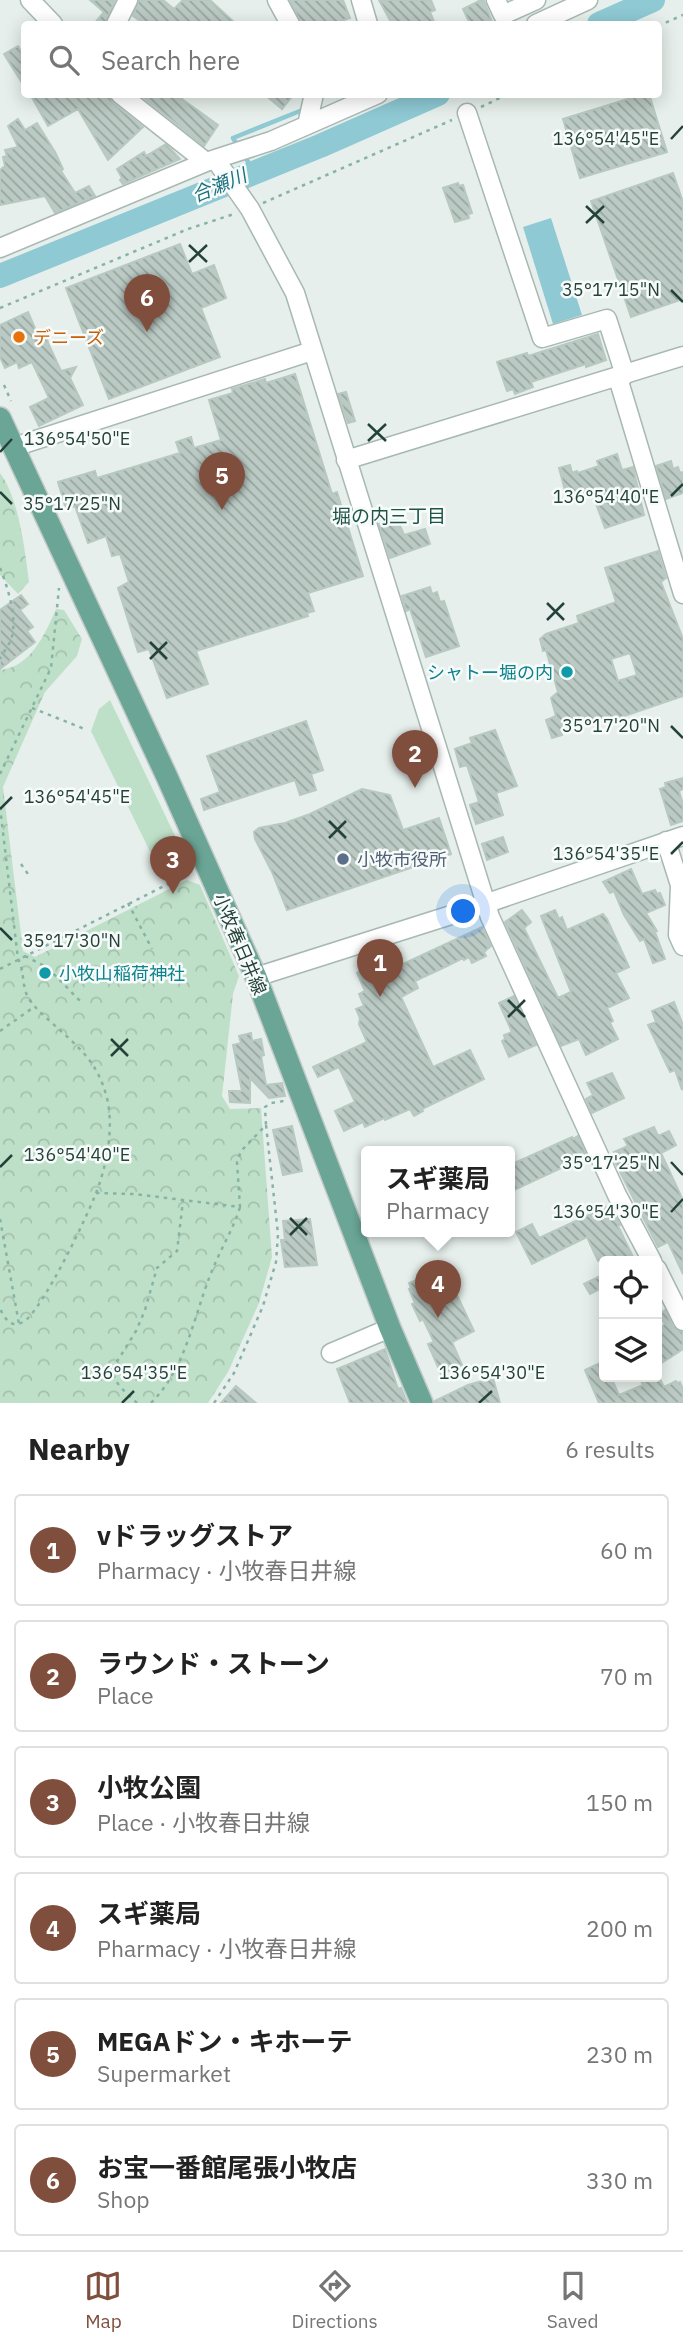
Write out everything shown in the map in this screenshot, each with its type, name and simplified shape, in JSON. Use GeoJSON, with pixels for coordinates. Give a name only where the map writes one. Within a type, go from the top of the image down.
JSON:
{"type":"FeatureCollection","features":[{"type":"Feature","properties":{"kind":"main road","name":"小牧春日井線"},"geometry":{"type":"LineString","coordinates":[[6,409],[14,447],[167,776],[256,977],[390,1328],[422,1403]]}},
{"type":"Feature","properties":{"kind":"street"},"geometry":{"type":"LineString","coordinates":[[30,0],[50,21]]}},
{"type":"Feature","properties":{"kind":"street"},"geometry":{"type":"LineString","coordinates":[[118,21],[128,0]]}},
{"type":"Feature","properties":{"kind":"street"},"geometry":{"type":"LineString","coordinates":[[277,0],[288,21]]}},
{"type":"Feature","properties":{"kind":"street"},"geometry":{"type":"LineString","coordinates":[[362,0],[367,21]]}},
{"type":"Feature","properties":{"kind":"street"},"geometry":{"type":"LineString","coordinates":[[496,0],[503,15],[536,0]]}},
{"type":"Feature","properties":{"kind":"street"},"geometry":{"type":"LineString","coordinates":[[542,21],[588,0]]}},
{"type":"Feature","properties":{"kind":"street"},"geometry":{"type":"LineString","coordinates":[[126,98],[213,161],[250,209],[295,293],[486,903],[617,1195],[649,1256]]}},
{"type":"Feature","properties":{"kind":"street"},"geometry":{"type":"LineString","coordinates":[[307,125],[313,98]]}},
{"type":"Feature","properties":{"kind":"street"},"geometry":{"type":"LineString","coordinates":[[0,248],[213,161],[271,141],[369,98]]}},
{"type":"Feature","properties":{"kind":"street"},"geometry":{"type":"LineString","coordinates":[[467,113],[542,338],[607,319],[683,594]]}},
{"type":"Feature","properties":{"kind":"street"},"geometry":{"type":"LineString","coordinates":[[14,447],[312,351]]}},
{"type":"Feature","properties":{"kind":"street"},"geometry":{"type":"LineString","coordinates":[[346,460],[683,356]]}},
{"type":"Feature","properties":{"kind":"street"},"geometry":{"type":"LineString","coordinates":[[256,977],[675,839],[681,895],[678,934],[683,946]]}},
{"type":"Feature","properties":{"kind":"street"},"geometry":{"type":"LineString","coordinates":[[662,1279],[683,1321]]}},
{"type":"Feature","properties":{"kind":"street"},"geometry":{"type":"LineString","coordinates":[[331,1353],[390,1328]]}},
{"type":"Feature","properties":{"kind":"path"},"geometry":{"type":"LineString","coordinates":[[662,25],[683,15]]}},
{"type":"Feature","properties":{"kind":"path"},"geometry":{"type":"LineString","coordinates":[[4,386],[6,409]]}},
{"type":"Feature","properties":{"kind":"path"},"geometry":{"type":"LineString","coordinates":[[0,568],[7,587],[12,629],[11,639],[0,659]]}},
{"type":"Feature","properties":{"kind":"path"},"geometry":{"type":"LineString","coordinates":[[0,774],[51,668],[61,581]]}},
{"type":"Feature","properties":{"kind":"path"},"geometry":{"type":"LineString","coordinates":[[32,708],[87,730]]}},
{"type":"Feature","properties":{"kind":"path"},"geometry":{"type":"LineString","coordinates":[[0,807],[18,959],[23,967],[28,997],[94,1064],[109,1111],[108,1139],[96,1193],[46,1292],[32,1315],[19,1324],[8,1322],[0,1308]]}},
{"type":"Feature","properties":{"kind":"path"},"geometry":{"type":"LineString","coordinates":[[22,864],[30,877]]}},
{"type":"Feature","properties":{"kind":"path"},"geometry":{"type":"LineString","coordinates":[[0,969],[174,881],[168,870]]}},
{"type":"Feature","properties":{"kind":"path"},"geometry":{"type":"LineString","coordinates":[[128,903],[152,949]]}},
{"type":"Feature","properties":{"kind":"path"},"geometry":{"type":"LineString","coordinates":[[23,956],[48,968],[81,1002]]}},
{"type":"Feature","properties":{"kind":"path"},"geometry":{"type":"LineString","coordinates":[[0,1031],[35,1006]]}},
{"type":"Feature","properties":{"kind":"path"},"geometry":{"type":"LineString","coordinates":[[214,1403],[234,1373],[263,1306],[276,1262],[278,1234],[265,1107],[271,1103],[289,1100]]}},
{"type":"Feature","properties":{"kind":"path"},"geometry":{"type":"LineString","coordinates":[[151,1403],[165,1385],[188,1344],[213,1267],[240,1207],[237,1162],[241,1151],[267,1125]]}},
{"type":"Feature","properties":{"kind":"path"},"geometry":{"type":"LineString","coordinates":[[96,1193],[134,1194],[240,1207]]}},
{"type":"Feature","properties":{"kind":"path"},"geometry":{"type":"LineString","coordinates":[[137,1403],[115,1380],[113,1368],[136,1331],[157,1268],[177,1251],[183,1200]]}},
{"type":"Feature","properties":{"kind":"path"},"geometry":{"type":"LineString","coordinates":[[0,1219],[19,1324]]}},
{"type":"Feature","properties":{"kind":"green space"},"geometry":{"type":"Polygon","coordinates":[[[0,473],[12,496],[25,555],[29,582],[18,594],[0,575],[0,473]]]}},
{"type":"Feature","properties":{"kind":"green space"},"geometry":{"type":"Polygon","coordinates":[[[56,609],[64,610],[82,639],[77,656],[45,692],[3,787],[23,951],[35,957],[187,880],[200,885],[239,976],[233,994],[222,1096],[230,1109],[261,1108],[272,1257],[259,1303],[228,1372],[208,1403],[0,1403],[0,670],[20,663],[36,648],[56,609]]]}},
{"type":"Feature","properties":{"kind":"green space"},"geometry":{"type":"Polygon","coordinates":[[[110,700],[189,865],[176,872],[172,865],[160,872],[91,731],[99,709],[110,700]]]}},
{"type":"Feature","properties":{"kind":"water"},"geometry":{"type":"Polygon","coordinates":[[[551,218],[582,315],[553,324],[523,227],[551,218]]]}},
{"type":"Feature","properties":{"kind":"building"},"geometry":{"type":"Polygon","coordinates":[[[90,0],[115,0],[106,21],[96,21],[104,12],[90,0]]]}},
{"type":"Feature","properties":{"kind":"building"},"geometry":{"type":"Polygon","coordinates":[[[139,0],[163,0],[174,9],[183,0],[210,0],[233,21],[140,21],[133,16],[139,0]]]}},
{"type":"Feature","properties":{"kind":"building"},"geometry":{"type":"Polygon","coordinates":[[[290,0],[343,0],[350,18],[342,21],[300,21],[290,0]]]}},
{"type":"Feature","properties":{"kind":"building"},"geometry":{"type":"Polygon","coordinates":[[[379,0],[431,0],[435,10],[430,12],[434,21],[390,21],[379,0]]]}},
{"type":"Feature","properties":{"kind":"building"},"geometry":{"type":"Polygon","coordinates":[[[484,1],[492,21],[469,21],[463,9],[484,1]]]}},
{"type":"Feature","properties":{"kind":"building"},"geometry":{"type":"Polygon","coordinates":[[[18,46],[21,52],[21,81],[4,54],[18,46]]]}},
{"type":"Feature","properties":{"kind":"building"},"geometry":{"type":"Polygon","coordinates":[[[32,98],[111,98],[113,103],[143,127],[108,160],[78,109],[48,126],[32,98]]]}},
{"type":"Feature","properties":{"kind":"building"},"geometry":{"type":"Polygon","coordinates":[[[144,98],[181,98],[218,125],[204,146],[144,98]]]}},
{"type":"Feature","properties":{"kind":"building"},"geometry":{"type":"Polygon","coordinates":[[[269,98],[291,98],[282,109],[269,98]]]}},
{"type":"Feature","properties":{"kind":"building"},"geometry":{"type":"Polygon","coordinates":[[[631,98],[650,98],[667,152],[580,178],[563,119],[631,98]]]}},
{"type":"Feature","properties":{"kind":"building"},"geometry":{"type":"Polygon","coordinates":[[[18,119],[25,130],[37,123],[75,193],[89,186],[95,196],[55,213],[45,196],[0,205],[0,170],[5,166],[5,150],[18,147],[8,126],[18,119]]]}},
{"type":"Feature","properties":{"kind":"building"},"geometry":{"type":"Polygon","coordinates":[[[166,144],[180,159],[123,184],[117,169],[144,152],[146,156],[166,144]]]}},
{"type":"Feature","properties":{"kind":"building"},"geometry":{"type":"Polygon","coordinates":[[[673,173],[683,202],[683,299],[631,317],[591,201],[673,173]]]}},
{"type":"Feature","properties":{"kind":"building"},"geometry":{"type":"Polygon","coordinates":[[[458,183],[459,186],[463,185],[472,213],[468,214],[469,218],[455,222],[443,188],[458,183]]]}},
{"type":"Feature","properties":{"kind":"building"},"geometry":{"type":"Polygon","coordinates":[[[180,244],[192,274],[214,265],[226,298],[201,308],[220,357],[109,399],[66,288],[180,244]]]}},
{"type":"Feature","properties":{"kind":"building"},"geometry":{"type":"Polygon","coordinates":[[[28,312],[37,333],[45,330],[61,371],[76,367],[70,378],[83,405],[39,426],[30,407],[49,398],[32,362],[19,368],[17,362],[5,368],[0,357],[0,325],[28,312]]]}},
{"type":"Feature","properties":{"kind":"building"},"geometry":{"type":"Polygon","coordinates":[[[598,334],[606,360],[531,382],[533,387],[515,394],[513,389],[507,391],[497,362],[527,353],[528,356],[598,334]]]}},
{"type":"Feature","properties":{"kind":"building"},"geometry":{"type":"Polygon","coordinates":[[[295,374],[332,494],[337,492],[363,576],[308,593],[314,611],[307,613],[308,616],[196,651],[208,684],[167,698],[149,649],[138,652],[118,588],[129,582],[120,554],[112,556],[106,536],[88,543],[75,506],[66,509],[58,482],[95,471],[97,478],[180,453],[176,442],[191,437],[194,448],[221,440],[209,400],[233,393],[232,389],[265,379],[266,383],[295,374]]]}},
{"type":"Feature","properties":{"kind":"building"},"geometry":{"type":"Polygon","coordinates":[[[346,392],[355,421],[348,423],[338,394],[346,392]]]}},
{"type":"Feature","properties":{"kind":"building"},"geometry":{"type":"Polygon","coordinates":[[[617,454],[622,470],[633,467],[644,515],[605,528],[591,490],[567,498],[559,468],[570,465],[572,473],[578,473],[599,466],[597,461],[617,454]]]}},
{"type":"Feature","properties":{"kind":"building"},"geometry":{"type":"Polygon","coordinates":[[[671,461],[673,469],[678,467],[680,473],[683,472],[683,493],[666,499],[656,466],[671,461]]]}},
{"type":"Feature","properties":{"kind":"building"},"geometry":{"type":"Polygon","coordinates":[[[397,519],[404,535],[425,529],[430,544],[390,558],[379,524],[397,519]]]}},
{"type":"Feature","properties":{"kind":"building"},"geometry":{"type":"Polygon","coordinates":[[[658,551],[666,578],[661,582],[683,639],[683,696],[610,721],[609,716],[584,723],[561,731],[562,735],[552,738],[546,720],[556,716],[551,698],[558,692],[546,650],[543,651],[540,639],[546,634],[579,623],[577,616],[616,602],[605,568],[658,551]],[[630,653],[611,659],[618,681],[637,675],[630,653]]]}},
{"type":"Feature","properties":{"kind":"building"},"geometry":{"type":"Polygon","coordinates":[[[430,587],[432,594],[437,592],[440,602],[444,601],[459,646],[426,657],[410,609],[406,611],[402,596],[430,587]]]}},
{"type":"Feature","properties":{"kind":"building"},"geometry":{"type":"Polygon","coordinates":[[[21,595],[28,604],[20,610],[33,627],[27,631],[35,642],[0,669],[0,610],[21,595]]]}},
{"type":"Feature","properties":{"kind":"building"},"geometry":{"type":"Polygon","coordinates":[[[306,721],[323,770],[311,774],[316,790],[300,795],[295,780],[204,810],[201,799],[220,792],[207,756],[306,721]]]}},
{"type":"Feature","properties":{"kind":"building"},"geometry":{"type":"Polygon","coordinates":[[[495,730],[517,786],[496,793],[503,815],[476,824],[470,805],[479,802],[467,765],[460,767],[455,749],[472,743],[470,738],[495,730]]]}},
{"type":"Feature","properties":{"kind":"building"},"geometry":{"type":"Polygon","coordinates":[[[683,778],[683,789],[679,791],[683,804],[683,821],[671,825],[660,789],[666,787],[665,783],[683,778]]]}},
{"type":"Feature","properties":{"kind":"building"},"geometry":{"type":"Polygon","coordinates":[[[362,789],[390,795],[403,830],[439,818],[451,854],[287,910],[254,832],[259,828],[310,814],[362,789]]]}},
{"type":"Feature","properties":{"kind":"building"},"geometry":{"type":"Polygon","coordinates":[[[503,837],[508,852],[487,860],[482,844],[503,837]]]}},
{"type":"Feature","properties":{"kind":"building"},"geometry":{"type":"Polygon","coordinates":[[[631,869],[642,894],[655,890],[657,894],[660,893],[665,905],[646,913],[657,931],[655,932],[665,959],[653,963],[644,939],[640,941],[624,915],[614,891],[610,893],[603,882],[631,869]]]}},
{"type":"Feature","properties":{"kind":"building"},"geometry":{"type":"Polygon","coordinates":[[[522,910],[531,922],[524,928],[558,998],[571,992],[541,916],[555,910],[559,919],[562,917],[567,930],[603,914],[607,919],[629,967],[616,973],[629,998],[607,1008],[613,1021],[610,1023],[618,1039],[586,1055],[579,1039],[561,1046],[505,922],[522,910]]]}},
{"type":"Feature","properties":{"kind":"building"},"geometry":{"type":"Polygon","coordinates":[[[482,927],[491,946],[484,952],[486,956],[472,963],[469,957],[464,960],[463,958],[415,981],[418,988],[401,997],[433,1067],[470,1050],[484,1079],[422,1109],[423,1111],[414,1116],[410,1109],[365,1127],[363,1122],[344,1131],[335,1111],[355,1102],[339,1067],[318,1077],[313,1067],[367,1042],[356,1009],[364,1006],[359,994],[365,991],[357,973],[382,959],[388,971],[482,927]]]}},
{"type":"Feature","properties":{"kind":"building"},"geometry":{"type":"Polygon","coordinates":[[[514,996],[536,1045],[509,1057],[502,1041],[505,1039],[504,1035],[512,1032],[499,1003],[514,996]]]}},
{"type":"Feature","properties":{"kind":"building"},"geometry":{"type":"Polygon","coordinates":[[[674,1002],[683,1025],[682,1090],[675,1070],[670,1072],[648,1025],[656,1022],[652,1011],[674,1002]]]}},
{"type":"Feature","properties":{"kind":"building"},"geometry":{"type":"Polygon","coordinates":[[[251,1033],[252,1041],[261,1039],[266,1085],[282,1083],[285,1096],[269,1098],[250,1078],[250,1103],[230,1102],[229,1091],[242,1091],[233,1045],[241,1043],[239,1036],[251,1033]]]}},
{"type":"Feature","properties":{"kind":"building"},"geometry":{"type":"Polygon","coordinates":[[[612,1073],[624,1098],[592,1113],[586,1099],[593,1095],[587,1083],[612,1073]]]}},
{"type":"Feature","properties":{"kind":"building"},"geometry":{"type":"Polygon","coordinates":[[[292,1126],[302,1171],[283,1175],[273,1130],[292,1126]]]}},
{"type":"Feature","properties":{"kind":"building"},"geometry":{"type":"Polygon","coordinates":[[[654,1127],[658,1136],[669,1131],[676,1145],[661,1153],[683,1200],[683,1274],[668,1242],[658,1247],[612,1156],[614,1152],[628,1146],[624,1139],[654,1127]]]}},
{"type":"Feature","properties":{"kind":"building"},"geometry":{"type":"Polygon","coordinates":[[[578,1136],[587,1156],[515,1190],[515,1163],[572,1137],[573,1139],[578,1136]]]}},
{"type":"Feature","properties":{"kind":"building"},"geometry":{"type":"Polygon","coordinates":[[[606,1207],[611,1217],[615,1215],[633,1256],[599,1256],[598,1261],[587,1237],[532,1264],[516,1232],[532,1224],[539,1238],[606,1207]]]}},
{"type":"Feature","properties":{"kind":"building"},"geometry":{"type":"Polygon","coordinates":[[[310,1219],[317,1265],[285,1267],[281,1240],[285,1240],[283,1221],[310,1219]]]}},
{"type":"Feature","properties":{"kind":"building"},"geometry":{"type":"Polygon","coordinates":[[[446,1272],[474,1331],[452,1342],[462,1365],[441,1374],[428,1344],[434,1342],[412,1304],[415,1303],[409,1283],[421,1278],[423,1282],[446,1272]]]}},
{"type":"Feature","properties":{"kind":"building"},"geometry":{"type":"Polygon","coordinates":[[[599,1276],[599,1290],[590,1294],[584,1284],[599,1276]]]}},
{"type":"Feature","properties":{"kind":"building"},"geometry":{"type":"Polygon","coordinates":[[[665,1310],[673,1327],[683,1332],[683,1349],[662,1363],[662,1326],[665,1324],[662,1312],[665,1310]]]}},
{"type":"Feature","properties":{"kind":"building"},"geometry":{"type":"Polygon","coordinates":[[[385,1349],[398,1389],[401,1388],[407,1403],[350,1403],[337,1369],[385,1349]]]}},
{"type":"Feature","properties":{"kind":"building"},"geometry":{"type":"Polygon","coordinates":[[[599,1363],[599,1382],[613,1382],[619,1395],[643,1385],[642,1382],[662,1382],[664,1387],[676,1381],[680,1382],[683,1403],[599,1403],[585,1370],[599,1363]]]}},
{"type":"Feature","properties":{"kind":"building"},"geometry":{"type":"Polygon","coordinates":[[[493,1378],[500,1403],[435,1403],[468,1385],[493,1378]]]}},
{"type":"Feature","properties":{"kind":"building"},"geometry":{"type":"Polygon","coordinates":[[[236,1386],[256,1403],[221,1403],[236,1386]]]}},
{"type":"Feature","properties":{"kind":"waterway","name":"合瀬川"},"geometry":{"type":"LineString","coordinates":[[606,21],[653,0]]}},
{"type":"Feature","properties":{"kind":"waterway","name":"合瀬川"},"geometry":{"type":"LineString","coordinates":[[0,276],[320,146],[429,98]]}},
{"type":"Feature","properties":{"kind":"waterway"},"geometry":{"type":"LineString","coordinates":[[239,148],[233,138],[305,109]]}},
{"type":"Feature","properties":{"kind":"waterway"},"geometry":{"type":"LineString","coordinates":[[244,155],[254,172]]}},
{"type":"Feature","properties":{"kind":"place","name":"お宝一番館尾張小牧店"},"geometry":{"type":"Point","coordinates":[147,332]}},
{"type":"Feature","properties":{"kind":"place","name":"デニーズ"},"geometry":{"type":"Point","coordinates":[19,337]}},
{"type":"Feature","properties":{"kind":"place","name":"MEGAドン・キホーテ"},"geometry":{"type":"Point","coordinates":[222,510]}},
{"type":"Feature","properties":{"kind":"place","name":"シャトー堀の内"},"geometry":{"type":"Point","coordinates":[567,672]}},
{"type":"Feature","properties":{"kind":"place","name":"ラウンド・ストーン"},"geometry":{"type":"Point","coordinates":[415,788]}},
{"type":"Feature","properties":{"kind":"place","name":"小牧市役所"},"geometry":{"type":"Point","coordinates":[343,859]}},
{"type":"Feature","properties":{"kind":"place","name":"小牧公園"},"geometry":{"type":"Point","coordinates":[173,894]}},
{"type":"Feature","properties":{"kind":"place","name":"小牧山稲荷神社"},"geometry":{"type":"Point","coordinates":[45,973]}},
{"type":"Feature","properties":{"kind":"place","name":"vドラッグストア"},"geometry":{"type":"Point","coordinates":[380,997]}},
{"type":"Feature","properties":{"kind":"place","name":"スギ薬局"},"geometry":{"type":"Point","coordinates":[438,1318]}},
{"type":"Feature","properties":{"kind":"district","name":"堀の内三丁目"},"geometry":{"type":"Point","coordinates":[389,516]}}]}
